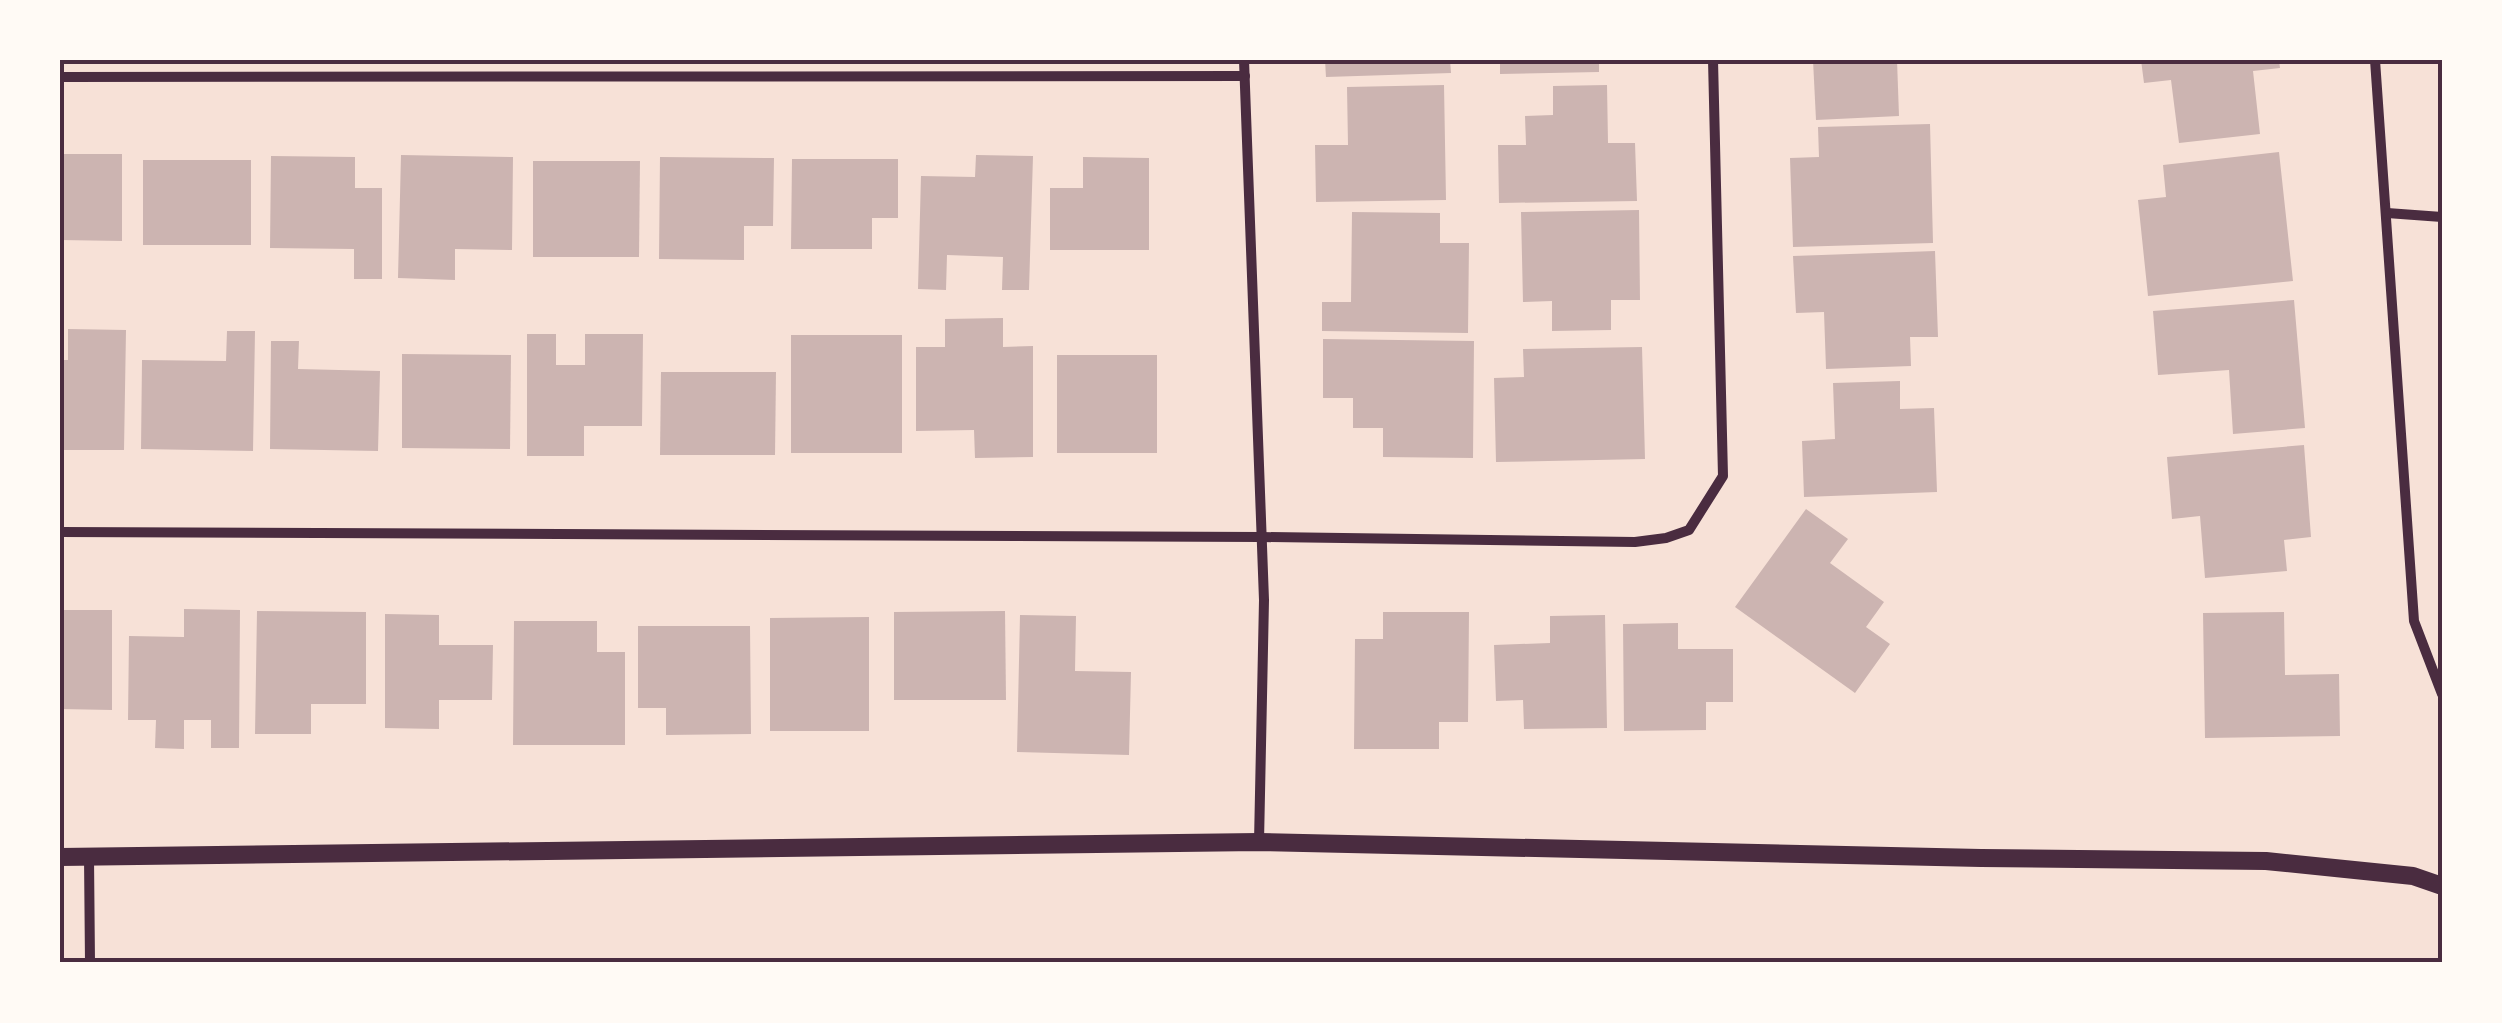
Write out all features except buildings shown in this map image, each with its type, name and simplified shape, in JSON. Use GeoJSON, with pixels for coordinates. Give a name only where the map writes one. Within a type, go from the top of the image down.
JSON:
{"type":"FeatureCollection","features":[{"type":"Feature","properties":{"kind":"street"},"geometry":{"type":"LineString","coordinates":[[1244,60],[1264,600],[1259,842]]}},
{"type":"Feature","properties":{"kind":"street"},"geometry":{"type":"LineString","coordinates":[[60,532],[1635,542],[1666,538],[1690,530],[1723,476],[1713,60]]}},
{"type":"Feature","properties":{"kind":"street"},"geometry":{"type":"LineString","coordinates":[[2375,60],[2414,621],[2442,694]]}},
{"type":"Feature","properties":{"kind":"street"},"geometry":{"type":"LineString","coordinates":[[60,77],[1245,76]]}},
{"type":"Feature","properties":{"kind":"street"},"geometry":{"type":"LineString","coordinates":[[2387,213],[2442,217]]}},
{"type":"Feature","properties":{"kind":"street"},"geometry":{"type":"LineString","coordinates":[[60,857],[1259,842],[2266,862],[2413,876],[2442,886]]}},
{"type":"Feature","properties":{"kind":"street"},"geometry":{"type":"LineString","coordinates":[[88,858],[90,963]]}}]}
